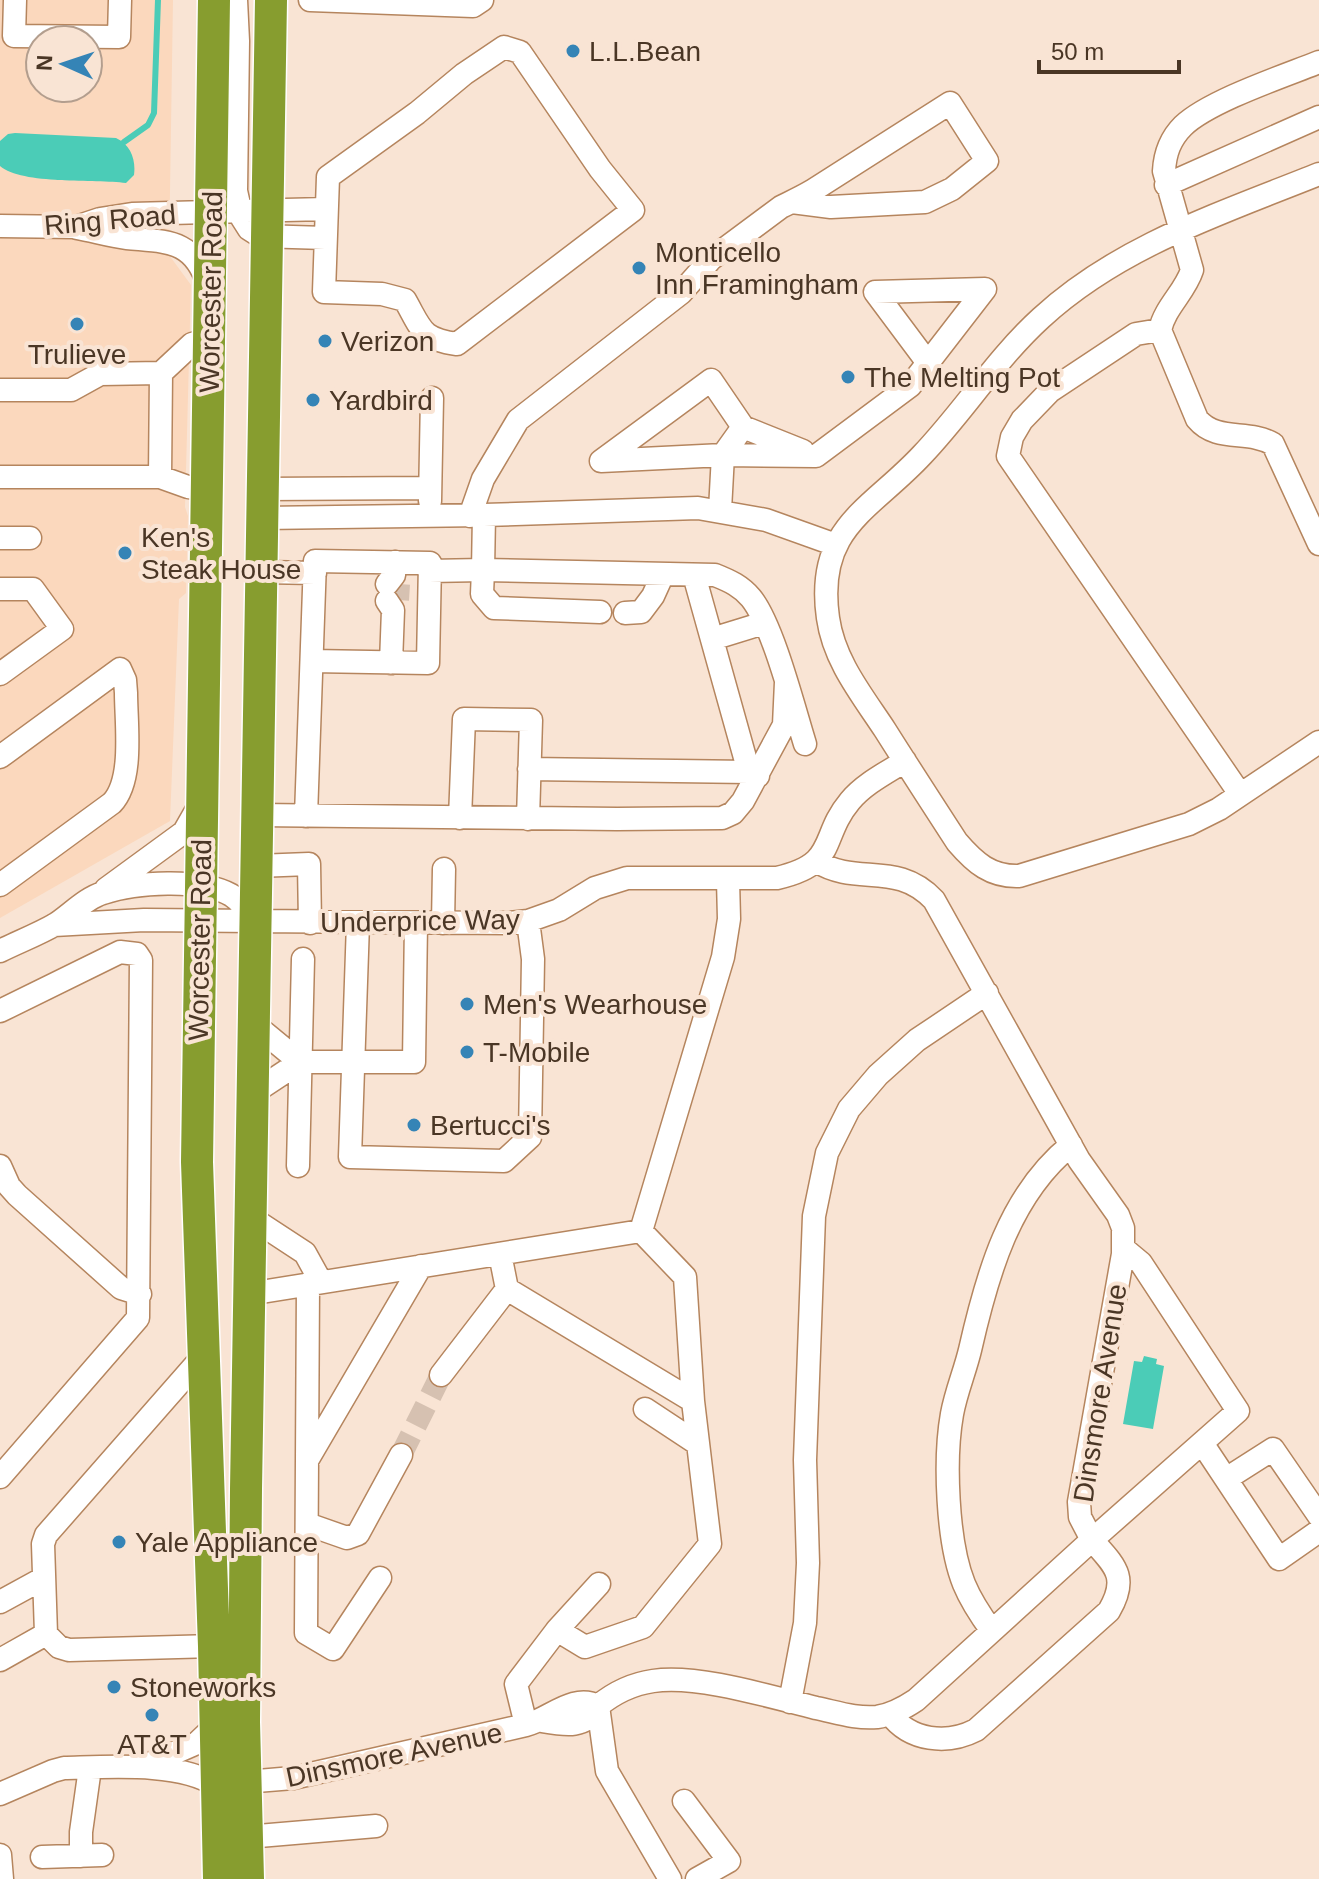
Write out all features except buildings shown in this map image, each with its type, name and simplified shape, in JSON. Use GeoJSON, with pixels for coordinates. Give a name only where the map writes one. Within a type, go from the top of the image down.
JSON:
{"type":"FeatureCollection","features":[{"type":"Feature","properties":{"kind":"highway","name":"Worcester Road"},"geometry":{"type":"LineString","coordinates":[[214,0],[246,218],[263,504],[244,1677],[219,1879]]}},
{"type":"Feature","properties":{"kind":"highway","name":"Worcester Road"},"geometry":{"type":"LineString","coordinates":[[248,1879],[247,1837],[215,1726],[197,1162],[200,885],[211,300],[246,218],[271,0]]}},
{"type":"Feature","properties":{"kind":"street"},"geometry":{"type":"LineString","coordinates":[[15,0],[14,36],[119,37],[120,0]]}},
{"type":"Feature","properties":{"kind":"street"},"geometry":{"type":"LineString","coordinates":[[236,0],[236,191],[246,218]]}},
{"type":"Feature","properties":{"kind":"street"},"geometry":{"type":"LineString","coordinates":[[310,0],[473,6],[482,0]]}},
{"type":"Feature","properties":{"kind":"street"},"geometry":{"type":"LineString","coordinates":[[504,47],[520,52],[600,169],[633,210],[457,344],[433,341],[419,327],[405,300],[382,294],[324,292],[325,238],[328,177],[504,47]]}},
{"type":"Feature","properties":{"kind":"street"},"geometry":{"type":"LineString","coordinates":[[1319,62],[1237,96],[1186,123],[1176,134],[1165,158],[1166,185],[1192,270],[1190,279],[1166,312],[1160,330],[1197,419],[1204,428],[1213,432],[1253,437],[1273,444],[1319,544]]}},
{"type":"Feature","properties":{"kind":"street"},"geometry":{"type":"LineString","coordinates":[[600,612],[494,608],[482,594],[483,570],[477,516],[483,479],[518,420],[681,293],[711,259],[792,202],[950,103],[987,161],[952,189],[925,202],[831,207],[792,202]]}},
{"type":"Feature","properties":{"kind":"street"},"geometry":{"type":"LineString","coordinates":[[1166,185],[1319,117]]}},
{"type":"Feature","properties":{"kind":"street"},"geometry":{"type":"LineString","coordinates":[[1319,174],[1140,249],[1092,278],[1038,320],[917,460],[859,512],[836,545],[830,562],[827,598],[832,637],[848,674],[957,842],[970,857],[991,872],[1005,876],[1034,872],[1189,824],[1319,742]]}},
{"type":"Feature","properties":{"kind":"street"},"geometry":{"type":"LineString","coordinates":[[246,218],[326,209]]}},
{"type":"Feature","properties":{"kind":"street","name":"Ring Road"},"geometry":{"type":"LineString","coordinates":[[0,226],[76,227],[132,214],[246,218]]}},
{"type":"Feature","properties":{"kind":"street"},"geometry":{"type":"LineString","coordinates":[[246,218],[325,238]]}},
{"type":"Feature","properties":{"kind":"street"},"geometry":{"type":"LineString","coordinates":[[76,227],[125,238],[163,240],[176,244],[198,263],[211,300]]}},
{"type":"Feature","properties":{"kind":"street"},"geometry":{"type":"LineString","coordinates":[[816,456],[743,427],[711,380],[601,461],[723,455],[816,456],[910,386],[928,363],[985,289],[875,292],[928,363]]}},
{"type":"Feature","properties":{"kind":"street"},"geometry":{"type":"LineString","coordinates":[[1160,330],[1136,334],[1050,391],[1022,420],[1012,437],[1008,456],[1240,794]]}},
{"type":"Feature","properties":{"kind":"street"},"geometry":{"type":"LineString","coordinates":[[0,390],[71,390],[100,374],[161,373],[192,344],[211,339]]}},
{"type":"Feature","properties":{"kind":"street"},"geometry":{"type":"LineString","coordinates":[[160,477],[161,373]]}},
{"type":"Feature","properties":{"kind":"street"},"geometry":{"type":"LineString","coordinates":[[429,516],[432,398]]}},
{"type":"Feature","properties":{"kind":"street"},"geometry":{"type":"LineString","coordinates":[[720,510],[723,455],[743,427]]}},
{"type":"Feature","properties":{"kind":"street"},"geometry":{"type":"LineString","coordinates":[[0,477],[160,477],[208,490]]}},
{"type":"Feature","properties":{"kind":"street"},"geometry":{"type":"LineString","coordinates":[[263,504],[430,488]]}},
{"type":"Feature","properties":{"kind":"street"},"geometry":{"type":"LineString","coordinates":[[263,504],[429,516],[671,508],[720,510],[788,526],[836,545]]}},
{"type":"Feature","properties":{"kind":"street"},"geometry":{"type":"LineString","coordinates":[[0,538],[30,538]]}},
{"type":"Feature","properties":{"kind":"street"},"geometry":{"type":"LineString","coordinates":[[306,816],[315,561],[393,588]]}},
{"type":"Feature","properties":{"kind":"street"},"geometry":{"type":"LineString","coordinates":[[312,661],[428,663],[430,563],[393,588]]}},
{"type":"Feature","properties":{"kind":"street"},"geometry":{"type":"LineString","coordinates":[[429,571],[715,575],[734,582],[753,600],[764,623],[805,744]]}},
{"type":"Feature","properties":{"kind":"street"},"geometry":{"type":"LineString","coordinates":[[262,572],[315,573]]}},
{"type":"Feature","properties":{"kind":"street"},"geometry":{"type":"LineString","coordinates":[[625,613],[641,612],[663,574]]}},
{"type":"Feature","properties":{"kind":"street"},"geometry":{"type":"LineString","coordinates":[[694,575],[754,774]]}},
{"type":"Feature","properties":{"kind":"street"},"geometry":{"type":"LineString","coordinates":[[391,663],[393,588]]}},
{"type":"Feature","properties":{"kind":"street"},"geometry":{"type":"LineString","coordinates":[[0,589],[33,589],[62,629],[0,674]]}},
{"type":"Feature","properties":{"kind":"street"},"geometry":{"type":"LineString","coordinates":[[712,639],[764,623]]}},
{"type":"Feature","properties":{"kind":"street"},"geometry":{"type":"LineString","coordinates":[[0,757],[120,669],[126,693],[126,773],[123,790],[112,803],[0,885]]}},
{"type":"Feature","properties":{"kind":"street"},"geometry":{"type":"LineString","coordinates":[[258,815],[722,818],[733,813],[743,801],[754,774],[784,725],[786,682]]}},
{"type":"Feature","properties":{"kind":"street"},"geometry":{"type":"LineString","coordinates":[[460,818],[464,719],[531,720],[528,819]]}},
{"type":"Feature","properties":{"kind":"street"},"geometry":{"type":"LineString","coordinates":[[816,861],[825,850],[846,805],[855,795],[905,761]]}},
{"type":"Feature","properties":{"kind":"street"},"geometry":{"type":"LineString","coordinates":[[529,769],[754,774]]}},
{"type":"Feature","properties":{"kind":"street"},"geometry":{"type":"LineString","coordinates":[[0,951],[54,925],[184,832],[198,810],[202,795]]}},
{"type":"Feature","properties":{"kind":"street","name":"Underprice Way"},"geometry":{"type":"LineString","coordinates":[[54,925],[144,920],[256,923],[528,921],[559,910],[611,881],[645,877],[777,878],[794,875],[816,861]]}},
{"type":"Feature","properties":{"kind":"street","name":"Dinsmore Avenue"},"geometry":{"type":"LineString","coordinates":[[231,1784],[293,1778],[534,1723],[578,1724],[621,1690],[655,1680],[694,1682],[861,1717],[890,1714],[916,1700],[1092,1540],[1080,1517],[1080,1486],[1123,1248],[1123,1228],[1118,1215],[1071,1145],[945,916],[922,888],[909,881],[826,868],[816,861]]}},
{"type":"Feature","properties":{"kind":"street"},"geometry":{"type":"LineString","coordinates":[[257,866],[309,864],[310,923]]}},
{"type":"Feature","properties":{"kind":"street"},"geometry":{"type":"LineString","coordinates":[[443,923],[444,869]]}},
{"type":"Feature","properties":{"kind":"street"},"geometry":{"type":"LineString","coordinates":[[641,1231],[723,957],[729,919],[728,880]]}},
{"type":"Feature","properties":{"kind":"street"},"geometry":{"type":"LineString","coordinates":[[100,893],[139,886],[200,885],[233,897],[256,923]]}},
{"type":"Feature","properties":{"kind":"street"},"geometry":{"type":"LineString","coordinates":[[358,923],[350,1157],[504,1161],[530,1137],[533,959],[528,921]]}},
{"type":"Feature","properties":{"kind":"street"},"geometry":{"type":"LineString","coordinates":[[253,1093],[300,1062],[414,1062],[416,923]]}},
{"type":"Feature","properties":{"kind":"street"},"geometry":{"type":"LineString","coordinates":[[0,1011],[120,952],[137,954],[141,960],[138,1318],[0,1477]]}},
{"type":"Feature","properties":{"kind":"street"},"geometry":{"type":"LineString","coordinates":[[298,1166],[303,959]]}},
{"type":"Feature","properties":{"kind":"street"},"geometry":{"type":"LineString","coordinates":[[790,1702],[805,1623],[808,1563],[805,1460],[814,1216],[827,1153],[849,1109],[878,1075],[917,1040],[987,993]]}},
{"type":"Feature","properties":{"kind":"street"},"geometry":{"type":"LineString","coordinates":[[254,1024],[300,1062]]}},
{"type":"Feature","properties":{"kind":"street"},"geometry":{"type":"LineString","coordinates":[[992,1631],[970,1598],[959,1570],[948,1477],[952,1411],[964,1376],[983,1296],[1002,1242],[1034,1181],[1071,1145]]}},
{"type":"Feature","properties":{"kind":"street"},"geometry":{"type":"LineString","coordinates":[[0,1166],[17,1195],[121,1288],[140,1294]]}},
{"type":"Feature","properties":{"kind":"street"},"geometry":{"type":"LineString","coordinates":[[250,1217],[305,1253],[314,1283],[307,1460],[306,1633],[333,1649],[380,1578]]}},
{"type":"Feature","properties":{"kind":"street"},"geometry":{"type":"LineString","coordinates":[[249,1294],[641,1231]]}},
{"type":"Feature","properties":{"kind":"street"},"geometry":{"type":"LineString","coordinates":[[557,1630],[585,1647],[643,1627],[710,1544],[693,1401],[685,1277],[641,1231]]}},
{"type":"Feature","properties":{"kind":"street"},"geometry":{"type":"LineString","coordinates":[[890,1714],[906,1731],[917,1735],[941,1739],[976,1730],[1109,1611],[1120,1588],[1119,1578],[1115,1566],[1092,1540],[1238,1411],[1141,1263],[1123,1248]]}},
{"type":"Feature","properties":{"kind":"street"},"geometry":{"type":"LineString","coordinates":[[500,1254],[507,1289],[693,1401]]}},
{"type":"Feature","properties":{"kind":"street"},"geometry":{"type":"LineString","coordinates":[[307,1460],[421,1266]]}},
{"type":"Feature","properties":{"kind":"street"},"geometry":{"type":"LineString","coordinates":[[441,1375],[507,1289]]}},
{"type":"Feature","properties":{"kind":"street"},"geometry":{"type":"LineString","coordinates":[[204,1355],[49,1530],[43,1544],[44,1578],[46,1634],[59,1647],[69,1650],[214,1646]]}},
{"type":"Feature","properties":{"kind":"street"},"geometry":{"type":"LineString","coordinates":[[645,1409],[698,1444]]}},
{"type":"Feature","properties":{"kind":"street"},"geometry":{"type":"LineString","coordinates":[[1202,1443],[1279,1559],[1319,1531]]}},
{"type":"Feature","properties":{"kind":"street"},"geometry":{"type":"LineString","coordinates":[[1226,1479],[1273,1449],[1319,1516]]}},
{"type":"Feature","properties":{"kind":"street"},"geometry":{"type":"LineString","coordinates":[[307,1524],[347,1538],[358,1534],[401,1455]]}},
{"type":"Feature","properties":{"kind":"street"},"geometry":{"type":"LineString","coordinates":[[0,1602],[44,1578]]}},
{"type":"Feature","properties":{"kind":"street"},"geometry":{"type":"LineString","coordinates":[[534,1723],[516,1684],[557,1630],[599,1584]]}},
{"type":"Feature","properties":{"kind":"street"},"geometry":{"type":"LineString","coordinates":[[0,1660],[46,1634]]}},
{"type":"Feature","properties":{"kind":"street"},"geometry":{"type":"LineString","coordinates":[[598,1706],[607,1771],[670,1879]]}},
{"type":"Feature","properties":{"kind":"street"},"geometry":{"type":"LineString","coordinates":[[142,1767],[197,1743],[215,1726]]}},
{"type":"Feature","properties":{"kind":"street"},"geometry":{"type":"LineString","coordinates":[[0,1794],[53,1771],[90,1768],[142,1767],[231,1784]]}},
{"type":"Feature","properties":{"kind":"street"},"geometry":{"type":"LineString","coordinates":[[42,1857],[92,1855],[81,1832],[90,1768]]}},
{"type":"Feature","properties":{"kind":"street"},"geometry":{"type":"LineString","coordinates":[[684,1801],[729,1861],[697,1879]]}},
{"type":"Feature","properties":{"kind":"street"},"geometry":{"type":"LineString","coordinates":[[247,1837],[376,1826]]}},
{"type":"Feature","properties":{"kind":"street"},"geometry":{"type":"LineString","coordinates":[[0,1855],[2,1879]]}},
{"type":"Feature","properties":{"kind":"shaded area"},"geometry":{"type":"Polygon","coordinates":[[[0,0],[173,0],[169,255],[191,285],[186,593],[179,599],[170,821],[0,918],[0,0]]]}},
{"type":"Feature","properties":{"kind":"water"},"geometry":{"type":"Polygon","coordinates":[[[8,134],[116,138],[131,154],[134,175],[126,183],[42,179],[10,172],[0,166],[0,141],[8,134]]]}},
{"type":"Feature","properties":{"kind":"water"},"geometry":{"type":"Polygon","coordinates":[[[1144,1356],[1157,1359],[1156,1364],[1164,1366],[1153,1429],[1123,1424],[1134,1361],[1142,1362],[1144,1356]]]}},
{"type":"Feature","properties":{"kind":"waterway"},"geometry":{"type":"LineString","coordinates":[[124,142],[148,125],[154,113],[158,0]]}},
{"type":"Feature","properties":{"kind":"tunnel"},"geometry":{"type":"LineString","coordinates":[[398,600],[399,584]]}},
{"type":"Feature","properties":{"kind":"tunnel"},"geometry":{"type":"LineString","coordinates":[[401,1455],[441,1375]]}},
{"type":"Feature","properties":{"kind":"place","name":"L.L.Bean"},"geometry":{"type":"Point","coordinates":[573,51]}},
{"type":"Feature","properties":{"kind":"place","name":"Monticello Inn Framingham"},"geometry":{"type":"Point","coordinates":[639,268]}},
{"type":"Feature","properties":{"kind":"place","name":"Trulieve"},"geometry":{"type":"Point","coordinates":[77,324]}},
{"type":"Feature","properties":{"kind":"place","name":"Verizon"},"geometry":{"type":"Point","coordinates":[325,341]}},
{"type":"Feature","properties":{"kind":"place","name":"The Melting Pot"},"geometry":{"type":"Point","coordinates":[848,377]}},
{"type":"Feature","properties":{"kind":"place","name":"Yardbird"},"geometry":{"type":"Point","coordinates":[313,400]}},
{"type":"Feature","properties":{"kind":"place","name":"Ken's Steak House"},"geometry":{"type":"Point","coordinates":[125,553]}},
{"type":"Feature","properties":{"kind":"place","name":"Men's Wearhouse"},"geometry":{"type":"Point","coordinates":[467,1004]}},
{"type":"Feature","properties":{"kind":"place","name":"T-Mobile"},"geometry":{"type":"Point","coordinates":[467,1052]}},
{"type":"Feature","properties":{"kind":"place","name":"Bertucci's"},"geometry":{"type":"Point","coordinates":[414,1125]}},
{"type":"Feature","properties":{"kind":"place","name":"Yale Appliance"},"geometry":{"type":"Point","coordinates":[119,1542]}},
{"type":"Feature","properties":{"kind":"place","name":"Stoneworks"},"geometry":{"type":"Point","coordinates":[114,1687]}},
{"type":"Feature","properties":{"kind":"place","name":"AT&T"},"geometry":{"type":"Point","coordinates":[152,1715]}}]}
